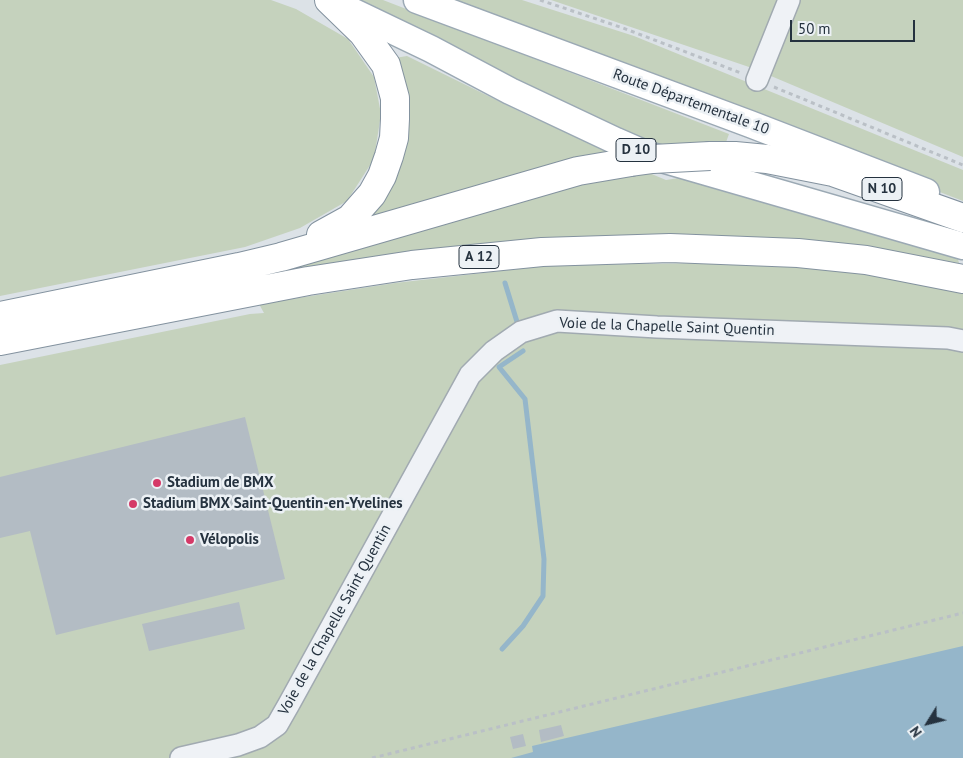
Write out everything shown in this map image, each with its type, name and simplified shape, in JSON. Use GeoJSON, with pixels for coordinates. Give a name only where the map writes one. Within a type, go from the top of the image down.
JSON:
{"type":"FeatureCollection","features":[{"type":"Feature","properties":{"kind":"highway"},"geometry":{"type":"LineString","coordinates":[[0,316],[195,277],[281,257],[342,224],[363,205],[382,176],[394,138],[395,98],[386,65],[363,33],[330,0]]}},
{"type":"Feature","properties":{"kind":"highway","name":"N 10"},"geometry":{"type":"LineString","coordinates":[[281,257],[550,179],[578,172],[653,159],[735,156],[800,164],[860,181],[963,218]]}},
{"type":"Feature","properties":{"kind":"highway","name":"A 12"},"geometry":{"type":"LineString","coordinates":[[0,341],[202,300],[308,281],[412,265],[542,252],[670,248],[798,253],[866,260],[963,279]]}},
{"type":"Feature","properties":{"kind":"main road","name":"D 10"},"geometry":{"type":"LineString","coordinates":[[330,0],[431,49],[510,91],[648,154],[963,246]]}},
{"type":"Feature","properties":{"kind":"main road","name":"Route Départementale 10"},"geometry":{"type":"LineString","coordinates":[[417,0],[777,134],[963,207]]}},
{"type":"Feature","properties":{"kind":"street"},"geometry":{"type":"LineString","coordinates":[[757,80],[789,0]]}},
{"type":"Feature","properties":{"kind":"street","name":"Voie de la Chapelle Saint Quentin"},"geometry":{"type":"LineString","coordinates":[[181,758],[238,745],[260,737],[277,724],[470,375],[494,351],[521,332],[557,321],[656,328],[948,338],[963,342]]}},
{"type":"Feature","properties":{"kind":"path"},"geometry":{"type":"LineString","coordinates":[[372,758],[963,613]]}},
{"type":"Feature","properties":{"kind":"green space"},"geometry":{"type":"Polygon","coordinates":[[[0,0],[271,0],[296,9],[348,39],[374,77],[381,114],[374,159],[347,201],[300,228],[245,247],[0,296],[0,0]]]}},
{"type":"Feature","properties":{"kind":"green space"},"geometry":{"type":"Polygon","coordinates":[[[358,0],[383,0],[729,134],[725,145],[648,147],[358,0]]]}},
{"type":"Feature","properties":{"kind":"green space"},"geometry":{"type":"Polygon","coordinates":[[[452,0],[522,0],[634,36],[963,170],[963,201],[792,135],[452,0]]]}},
{"type":"Feature","properties":{"kind":"green space"},"geometry":{"type":"Polygon","coordinates":[[[551,0],[963,0],[963,157],[752,68],[551,0]]]}},
{"type":"Feature","properties":{"kind":"green space"},"geometry":{"type":"Polygon","coordinates":[[[407,56],[531,117],[613,151],[361,226],[378,199],[395,58],[407,56]]]}},
{"type":"Feature","properties":{"kind":"green space"},"geometry":{"type":"Polygon","coordinates":[[[642,170],[666,180],[685,177],[715,189],[958,259],[959,263],[845,244],[751,237],[644,236],[256,280],[241,278],[577,182],[642,170]]]}},
{"type":"Feature","properties":{"kind":"green space"},"geometry":{"type":"Polygon","coordinates":[[[715,263],[739,265],[917,265],[963,272],[963,758],[0,758],[0,365],[250,314],[264,313],[259,304],[395,283],[553,265],[715,263]]]}},
{"type":"Feature","properties":{"kind":"water"},"geometry":{"type":"Polygon","coordinates":[[[963,646],[963,758],[511,758],[533,752],[532,746],[963,646]]]}},
{"type":"Feature","properties":{"kind":"building","name":"Stadium BMX Saint-Quentin-en-Yvelines"},"geometry":{"type":"Polygon","coordinates":[[[245,417],[285,579],[56,635],[30,531],[0,538],[0,477],[245,417]]]}},
{"type":"Feature","properties":{"kind":"building"},"geometry":{"type":"Polygon","coordinates":[[[239,602],[245,629],[149,651],[142,624],[239,602]]]}},
{"type":"Feature","properties":{"kind":"building"},"geometry":{"type":"Polygon","coordinates":[[[561,725],[564,736],[541,742],[539,730],[561,725]]]}},
{"type":"Feature","properties":{"kind":"building"},"geometry":{"type":"Polygon","coordinates":[[[523,734],[526,746],[513,749],[510,737],[523,734]]]}},
{"type":"Feature","properties":{"kind":"waterway"},"geometry":{"type":"LineString","coordinates":[[505,283],[518,325]]}},
{"type":"Feature","properties":{"kind":"waterway"},"geometry":{"type":"LineString","coordinates":[[502,649],[523,626],[543,596],[544,559],[525,399],[499,367],[523,351]]}},
{"type":"Feature","properties":{"kind":"place","name":"Stadium de BMX"},"geometry":{"type":"Point","coordinates":[157,483]}},
{"type":"Feature","properties":{"kind":"place","name":"Stadium BMX Saint-Quentin-en-Yvelines"},"geometry":{"type":"Point","coordinates":[133,504]}},
{"type":"Feature","properties":{"kind":"place","name":"Vélopolis"},"geometry":{"type":"Point","coordinates":[190,540]}}]}
